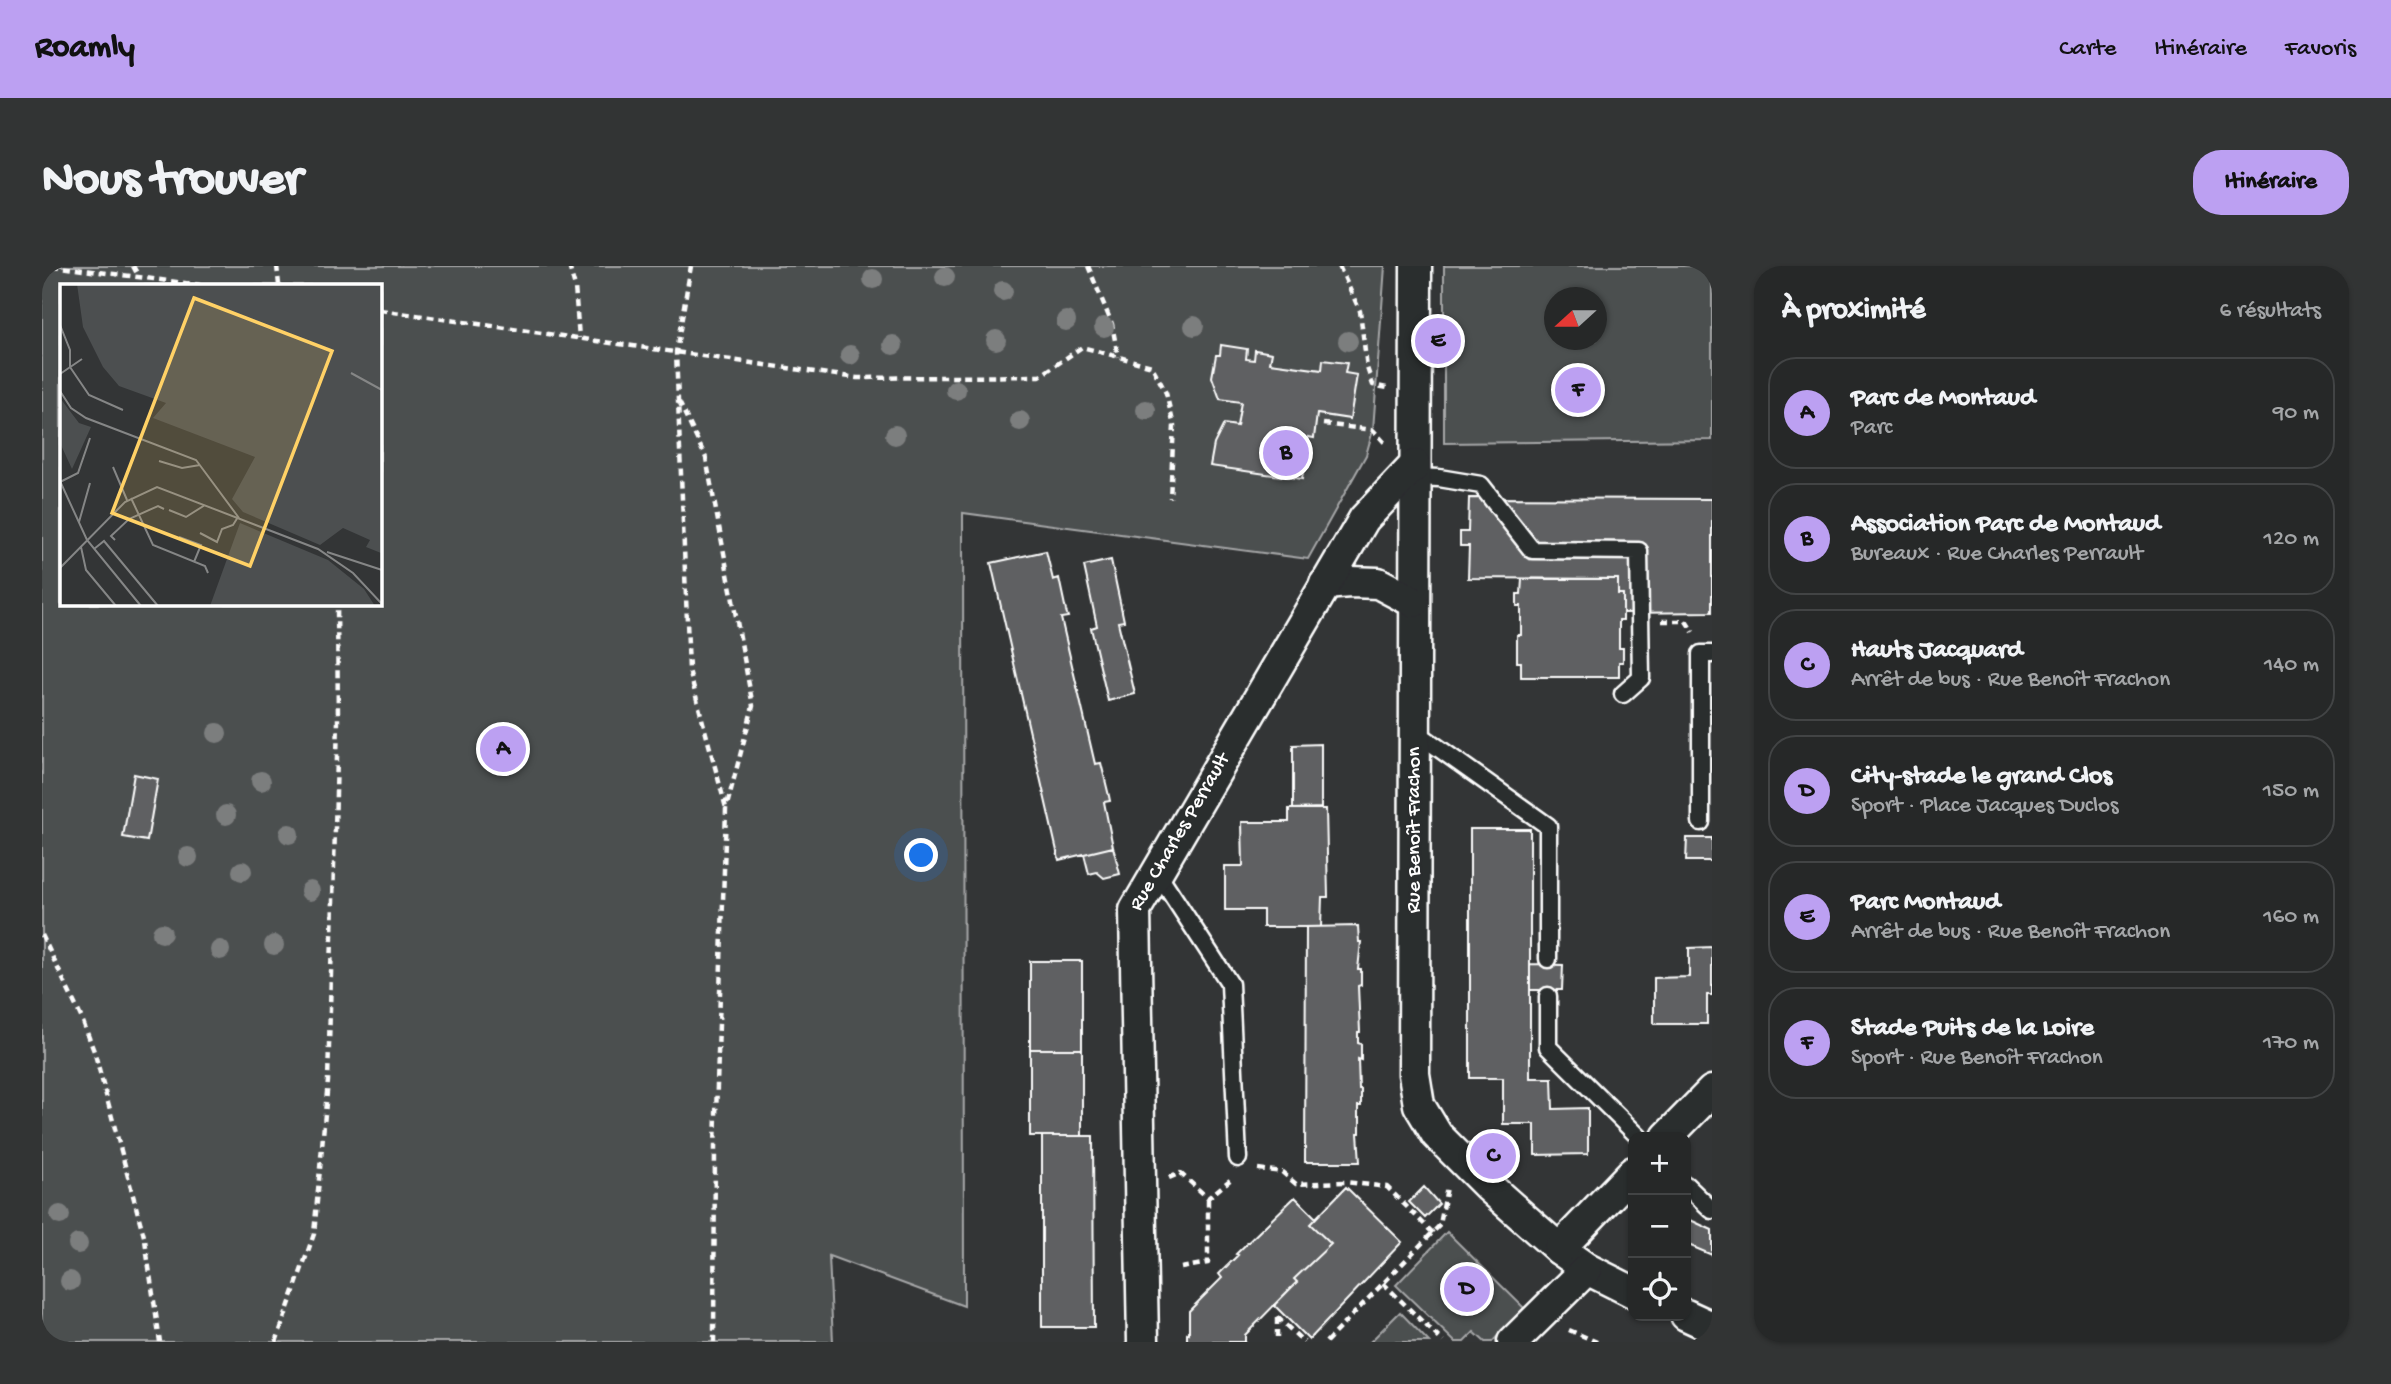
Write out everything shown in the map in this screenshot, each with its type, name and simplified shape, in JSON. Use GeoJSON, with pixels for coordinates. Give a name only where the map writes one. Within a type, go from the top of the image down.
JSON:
{"type":"FeatureCollection","features":[{"type":"Feature","properties":{"kind":"street","name":"Rue Benoît Frachon"},"geometry":{"type":"LineString","coordinates":[[1416,266],[1414,1074],[1419,1105],[1437,1135],[1488,1186],[1559,1249],[1587,1269],[1628,1290]]}},
{"type":"Feature","properties":{"kind":"street","name":"Rue Charles Perrault"},"geometry":{"type":"LineString","coordinates":[[1143,1342],[1135,910],[1364,519],[1415,463]]}},
{"type":"Feature","properties":{"kind":"street"},"geometry":{"type":"LineString","coordinates":[[1325,584],[1378,583],[1414,601]]}},
{"type":"Feature","properties":{"kind":"street"},"geometry":{"type":"LineString","coordinates":[[1672,1132],[1712,1091]]}},
{"type":"Feature","properties":{"kind":"street"},"geometry":{"type":"LineString","coordinates":[[1559,1249],[1628,1177]]}},
{"type":"Feature","properties":{"kind":"street"},"geometry":{"type":"LineString","coordinates":[[1513,1342],[1587,1269]]}},
{"type":"Feature","properties":{"kind":"street"},"geometry":{"type":"LineString","coordinates":[[1691,1317],[1712,1327]]}},
{"type":"Feature","properties":{"kind":"lane"},"geometry":{"type":"LineString","coordinates":[[1415,463],[1438,478],[1481,485],[1532,550],[1639,551],[1641,678],[1623,694]]}},
{"type":"Feature","properties":{"kind":"lane"},"geometry":{"type":"LineString","coordinates":[[1701,822],[1707,654]]}},
{"type":"Feature","properties":{"kind":"lane"},"geometry":{"type":"LineString","coordinates":[[1416,732],[1548,826],[1548,959]]}},
{"type":"Feature","properties":{"kind":"lane"},"geometry":{"type":"LineString","coordinates":[[1157,872],[1230,984],[1238,1157]]}},
{"type":"Feature","properties":{"kind":"lane"},"geometry":{"type":"LineString","coordinates":[[1548,996],[1548,1047],[1634,1132]]}},
{"type":"Feature","properties":{"kind":"lane"},"geometry":{"type":"LineString","coordinates":[[1691,1190],[1712,1210]]}},
{"type":"Feature","properties":{"kind":"path"},"geometry":{"type":"LineString","coordinates":[[52,266],[192,284]]}},
{"type":"Feature","properties":{"kind":"path"},"geometry":{"type":"LineString","coordinates":[[133,266],[140,277]]}},
{"type":"Feature","properties":{"kind":"path"},"geometry":{"type":"LineString","coordinates":[[276,266],[279,284]]}},
{"type":"Feature","properties":{"kind":"path"},"geometry":{"type":"LineString","coordinates":[[569,266],[575,288],[579,338]]}},
{"type":"Feature","properties":{"kind":"path"},"geometry":{"type":"LineString","coordinates":[[691,266],[676,352],[689,670],[726,809]]}},
{"type":"Feature","properties":{"kind":"path"},"geometry":{"type":"LineString","coordinates":[[1088,266],[1112,324],[1118,357]]}},
{"type":"Feature","properties":{"kind":"path"},"geometry":{"type":"LineString","coordinates":[[1339,266],[1360,311],[1367,368],[1373,385],[1415,393]]}},
{"type":"Feature","properties":{"kind":"path"},"geometry":{"type":"LineString","coordinates":[[382,310],[857,378],[1040,376],[1082,347],[1152,366],[1166,393],[1174,426],[1170,498]]}},
{"type":"Feature","properties":{"kind":"path"},"geometry":{"type":"LineString","coordinates":[[679,402],[706,458],[753,706],[726,809],[715,1146],[714,1342]]}},
{"type":"Feature","properties":{"kind":"path"},"geometry":{"type":"LineString","coordinates":[[1323,424],[1373,430],[1384,444],[1415,463]]}},
{"type":"Feature","properties":{"kind":"path"},"geometry":{"type":"LineString","coordinates":[[276,1342],[314,1234],[328,1081],[338,721],[337,606]]}},
{"type":"Feature","properties":{"kind":"path"},"geometry":{"type":"LineString","coordinates":[[1640,620],[1686,621],[1707,654]]}},
{"type":"Feature","properties":{"kind":"path"},"geometry":{"type":"LineString","coordinates":[[42,935],[82,1019],[95,1054],[145,1240],[160,1342]]}},
{"type":"Feature","properties":{"kind":"path"},"geometry":{"type":"LineString","coordinates":[[1257,1169],[1282,1172],[1296,1184],[1345,1182],[1387,1187],[1433,1233]]}},
{"type":"Feature","properties":{"kind":"path"},"geometry":{"type":"LineString","coordinates":[[1140,1189],[1180,1173],[1208,1198],[1208,1264],[1181,1268]]}},
{"type":"Feature","properties":{"kind":"path"},"geometry":{"type":"LineString","coordinates":[[1208,1198],[1235,1175]]}},
{"type":"Feature","properties":{"kind":"path"},"geometry":{"type":"LineString","coordinates":[[1326,1342],[1440,1225],[1449,1180]]}},
{"type":"Feature","properties":{"kind":"path"},"geometry":{"type":"LineString","coordinates":[[1383,1283],[1443,1342]]}},
{"type":"Feature","properties":{"kind":"path"},"geometry":{"type":"LineString","coordinates":[[1277,1342],[1276,1317],[1304,1342]]}},
{"type":"Feature","properties":{"kind":"shaded area"},"geometry":{"type":"Polygon","coordinates":[[[42,266],[1385,266],[1373,430],[1366,455],[1308,559],[963,513],[964,1306],[829,1256],[833,1342],[42,1342],[42,266]]]}},
{"type":"Feature","properties":{"kind":"shaded area"},"geometry":{"type":"Polygon","coordinates":[[[1444,266],[1712,266],[1712,440],[1444,443],[1444,266]]]}},
{"type":"Feature","properties":{"kind":"shaded area"},"geometry":{"type":"Polygon","coordinates":[[[1447,1232],[1524,1308],[1492,1342],[1485,1342],[1474,1332],[1464,1342],[1455,1342],[1396,1285],[1447,1232]]]}},
{"type":"Feature","properties":{"kind":"shaded area"},"geometry":{"type":"Polygon","coordinates":[[[1400,1312],[1429,1342],[1370,1342],[1400,1312]]]}},
{"type":"Feature","properties":{"kind":"building"},"geometry":{"type":"Polygon","coordinates":[[[1221,345],[1247,349],[1246,359],[1254,360],[1255,350],[1272,353],[1270,363],[1322,370],[1323,360],[1347,363],[1345,373],[1357,375],[1350,419],[1317,414],[1314,438],[1308,437],[1302,479],[1210,466],[1214,444],[1224,424],[1237,426],[1241,402],[1220,399],[1212,377],[1216,355],[1220,355],[1221,345]]]}},
{"type":"Feature","properties":{"kind":"building"},"geometry":{"type":"Polygon","coordinates":[[[1469,498],[1712,499],[1712,612],[1623,613],[1623,594],[1618,594],[1618,579],[1468,578],[1469,546],[1460,546],[1460,532],[1468,532],[1469,498]]]}},
{"type":"Feature","properties":{"kind":"building"},"geometry":{"type":"Polygon","coordinates":[[[1046,551],[1053,580],[1059,578],[1068,617],[1061,618],[1095,764],[1101,763],[1109,796],[1110,801],[1104,802],[1113,847],[1059,860],[991,563],[1046,551]]]}},
{"type":"Feature","properties":{"kind":"building"},"geometry":{"type":"Polygon","coordinates":[[[1111,560],[1124,621],[1118,622],[1135,694],[1108,701],[1091,628],[1097,626],[1084,566],[1111,560]]]}},
{"type":"Feature","properties":{"kind":"building"},"geometry":{"type":"Polygon","coordinates":[[[1522,579],[1618,579],[1618,594],[1623,594],[1619,648],[1623,648],[1623,662],[1619,662],[1619,677],[1521,677],[1521,662],[1517,662],[1517,635],[1521,635],[1521,606],[1517,606],[1517,594],[1521,594],[1522,579]]]}},
{"type":"Feature","properties":{"kind":"building"},"geometry":{"type":"Polygon","coordinates":[[[1321,744],[1321,808],[1293,809],[1293,745],[1321,744]]]}},
{"type":"Feature","properties":{"kind":"building"},"geometry":{"type":"Polygon","coordinates":[[[134,774],[158,779],[147,841],[123,837],[134,774]]]}},
{"type":"Feature","properties":{"kind":"building"},"geometry":{"type":"Polygon","coordinates":[[[1289,809],[1326,809],[1328,897],[1322,897],[1321,927],[1263,927],[1263,910],[1225,910],[1225,866],[1243,866],[1242,822],[1289,822],[1289,809]]]}},
{"type":"Feature","properties":{"kind":"building"},"geometry":{"type":"Polygon","coordinates":[[[1470,829],[1530,829],[1530,1078],[1552,1078],[1553,1109],[1588,1108],[1588,1154],[1535,1155],[1535,1124],[1503,1124],[1503,1078],[1470,1078],[1470,829]]]}},
{"type":"Feature","properties":{"kind":"building"},"geometry":{"type":"Polygon","coordinates":[[[1687,838],[1712,838],[1712,861],[1686,861],[1687,838]]]}},
{"type":"Feature","properties":{"kind":"building"},"geometry":{"type":"Polygon","coordinates":[[[1113,847],[1120,874],[1104,878],[1097,872],[1089,874],[1084,854],[1113,847]]]}},
{"type":"Feature","properties":{"kind":"building"},"geometry":{"type":"Polygon","coordinates":[[[1358,926],[1361,942],[1358,969],[1361,969],[1361,985],[1358,986],[1358,1043],[1361,1044],[1361,1060],[1358,1059],[1361,1089],[1361,1106],[1358,1106],[1360,1162],[1305,1162],[1306,927],[1358,926]]]}},
{"type":"Feature","properties":{"kind":"building"},"geometry":{"type":"Polygon","coordinates":[[[1712,947],[1712,995],[1707,995],[1707,1024],[1654,1024],[1654,978],[1689,977],[1689,948],[1712,947]]]}},
{"type":"Feature","properties":{"kind":"building"},"geometry":{"type":"Polygon","coordinates":[[[1030,961],[1082,961],[1082,1049],[1030,1049],[1030,961]]]}},
{"type":"Feature","properties":{"kind":"building"},"geometry":{"type":"Polygon","coordinates":[[[1530,964],[1563,965],[1562,990],[1530,990],[1530,964]]]}},
{"type":"Feature","properties":{"kind":"building"},"geometry":{"type":"Polygon","coordinates":[[[1030,1049],[1082,1049],[1082,1136],[1030,1136],[1030,1049]]]}},
{"type":"Feature","properties":{"kind":"building"},"geometry":{"type":"Polygon","coordinates":[[[1042,1136],[1093,1136],[1094,1327],[1042,1327],[1042,1136]]]}},
{"type":"Feature","properties":{"kind":"building"},"geometry":{"type":"Polygon","coordinates":[[[1346,1187],[1402,1242],[1309,1340],[1274,1305],[1297,1282],[1294,1279],[1331,1244],[1310,1224],[1346,1187]]]}},
{"type":"Feature","properties":{"kind":"building"},"geometry":{"type":"Polygon","coordinates":[[[1424,1187],[1439,1204],[1425,1218],[1409,1202],[1424,1187]]]}},
{"type":"Feature","properties":{"kind":"building"},"geometry":{"type":"Polygon","coordinates":[[[1295,1197],[1316,1218],[1310,1224],[1331,1244],[1294,1279],[1297,1282],[1245,1335],[1245,1342],[1187,1342],[1189,1311],[1222,1278],[1219,1274],[1238,1255],[1236,1254],[1295,1197]]]}},
{"type":"Feature","properties":{"kind":"building"},"geometry":{"type":"Polygon","coordinates":[[[1691,1220],[1712,1230],[1712,1255],[1691,1246],[1691,1220]]]}},
{"type":"Feature","properties":{"kind":"place","name":"Parc Montaud"},"geometry":{"type":"Point","coordinates":[1438,341]}},
{"type":"Feature","properties":{"kind":"place","name":"Stade Puits de la Loire"},"geometry":{"type":"Point","coordinates":[1578,390]}},
{"type":"Feature","properties":{"kind":"place","name":"Association Parc de Montaud"},"geometry":{"type":"Point","coordinates":[1286,453]}},
{"type":"Feature","properties":{"kind":"place","name":"Parc de Montaud"},"geometry":{"type":"Point","coordinates":[503,749]}},
{"type":"Feature","properties":{"kind":"place","name":"Hauts Jacquard"},"geometry":{"type":"Point","coordinates":[1493,1156]}},
{"type":"Feature","properties":{"kind":"place","name":"City-stade le grand Clos"},"geometry":{"type":"Point","coordinates":[1467,1289]}}]}
